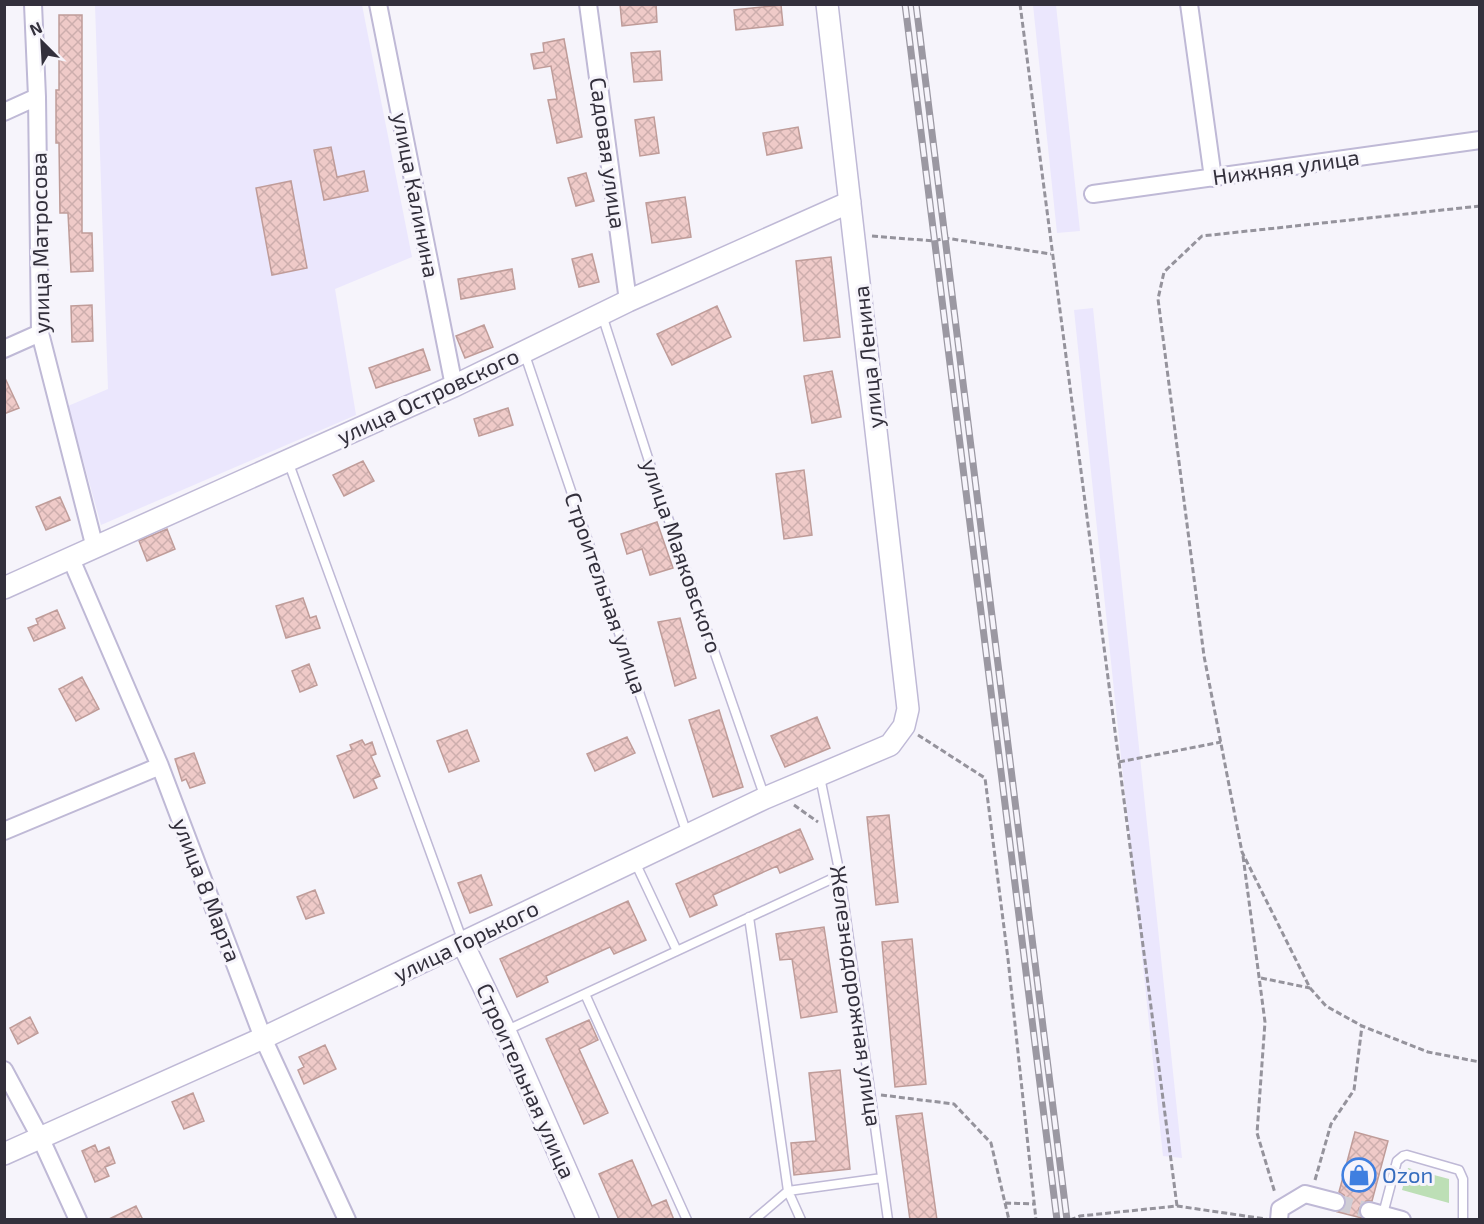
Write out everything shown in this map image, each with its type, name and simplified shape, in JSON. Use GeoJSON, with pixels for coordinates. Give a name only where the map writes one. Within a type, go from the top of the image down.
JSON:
{"type":"FeatureCollection","features":[{"type":"Feature","properties":{"kind":"street","name":"улица Матросова"},"geometry":{"type":"LineString","coordinates":[[33,4],[37,97],[40,333],[95,548]]}},
{"type":"Feature","properties":{"kind":"street","name":"улица Калинина"},"geometry":{"type":"LineString","coordinates":[[378,4],[453,386]]}},
{"type":"Feature","properties":{"kind":"street","name":"Садовая улица"},"geometry":{"type":"LineString","coordinates":[[588,4],[628,301]]}},
{"type":"Feature","properties":{"kind":"street","name":"улица Ленина"},"geometry":{"type":"LineString","coordinates":[[827,4],[906,718]]}},
{"type":"Feature","properties":{"kind":"street"},"geometry":{"type":"LineString","coordinates":[[1189,4],[1213,178]]}},
{"type":"Feature","properties":{"kind":"street"},"geometry":{"type":"LineString","coordinates":[[4,112],[37,97]]}},
{"type":"Feature","properties":{"kind":"street","name":"Нижняя улица"},"geometry":{"type":"LineString","coordinates":[[1094,194],[1479,140]]}},
{"type":"Feature","properties":{"kind":"street","name":"улица Островского"},"geometry":{"type":"LineString","coordinates":[[4,588],[453,386],[628,301],[850,202]]}},
{"type":"Feature","properties":{"kind":"street"},"geometry":{"type":"LineString","coordinates":[[4,349],[40,333]]}},
{"type":"Feature","properties":{"kind":"street","name":"улица 8 Марта"},"geometry":{"type":"LineString","coordinates":[[71,559],[160,766],[263,1038],[347,1220]]}},
{"type":"Feature","properties":{"kind":"street","name":"улица Горького"},"geometry":{"type":"LineString","coordinates":[[4,1154],[263,1038],[464,944],[634,859],[765,798],[890,745],[906,718]]}},
{"type":"Feature","properties":{"kind":"street"},"geometry":{"type":"LineString","coordinates":[[4,831],[160,766]]}},
{"type":"Feature","properties":{"kind":"street","name":"Строительная улица"},"geometry":{"type":"LineString","coordinates":[[464,944],[588,1220]]}},
{"type":"Feature","properties":{"kind":"street"},"geometry":{"type":"LineString","coordinates":[[4,1070],[40,1137],[78,1220]]}},
{"type":"Feature","properties":{"kind":"street"},"geometry":{"type":"LineString","coordinates":[[1276,1216],[1305,1194],[1336,1202]]}},
{"type":"Feature","properties":{"kind":"street"},"geometry":{"type":"LineString","coordinates":[[1376,1212],[1402,1220]]}},
{"type":"Feature","properties":{"kind":"lane","name":"улица Маяковского"},"geometry":{"type":"LineString","coordinates":[[602,314],[657,486],[765,798]]}},
{"type":"Feature","properties":{"kind":"lane","name":"Строительная улица"},"geometry":{"type":"LineString","coordinates":[[524,351],[688,835]]}},
{"type":"Feature","properties":{"kind":"lane"},"geometry":{"type":"LineString","coordinates":[[288,460],[464,944]]}},
{"type":"Feature","properties":{"kind":"lane","name":"Железнодорожная улица"},"geometry":{"type":"LineString","coordinates":[[819,774],[840,875],[888,1220]]}},
{"type":"Feature","properties":{"kind":"lane"},"geometry":{"type":"LineString","coordinates":[[634,859],[676,951]]}},
{"type":"Feature","properties":{"kind":"lane"},"geometry":{"type":"LineString","coordinates":[[505,1031],[840,875]]}},
{"type":"Feature","properties":{"kind":"lane"},"geometry":{"type":"LineString","coordinates":[[749,917],[788,1191],[801,1220]]}},
{"type":"Feature","properties":{"kind":"lane"},"geometry":{"type":"LineString","coordinates":[[585,994],[687,1220]]}},
{"type":"Feature","properties":{"kind":"lane"},"geometry":{"type":"LineString","coordinates":[[1376,1212],[1398,1161],[1407,1155],[1459,1170],[1463,1179],[1463,1220]]}},
{"type":"Feature","properties":{"kind":"lane"},"geometry":{"type":"LineString","coordinates":[[754,1220],[788,1191],[882,1178]]}},
{"type":"Feature","properties":{"kind":"path"},"geometry":{"type":"LineString","coordinates":[[1020,4],[1177,1206]]}},
{"type":"Feature","properties":{"kind":"path"},"geometry":{"type":"LineString","coordinates":[[1070,1220],[1080,1216],[1177,1206],[1276,1216],[1257,1133],[1265,1022],[1261,978],[1242,852],[1204,656],[1158,299],[1164,272],[1202,236],[1479,206]]}},
{"type":"Feature","properties":{"kind":"path"},"geometry":{"type":"LineString","coordinates":[[854,235],[934,241],[945,238],[1051,254]]}},
{"type":"Feature","properties":{"kind":"path"},"geometry":{"type":"LineString","coordinates":[[906,718],[985,778],[1008,959],[1036,1220]]}},
{"type":"Feature","properties":{"kind":"path"},"geometry":{"type":"LineString","coordinates":[[1119,762],[1221,742]]}},
{"type":"Feature","properties":{"kind":"path"},"geometry":{"type":"LineString","coordinates":[[1242,852],[1310,988],[1326,1006],[1362,1026],[1428,1052],[1479,1062]]}},
{"type":"Feature","properties":{"kind":"path"},"geometry":{"type":"LineString","coordinates":[[1261,978],[1310,988]]}},
{"type":"Feature","properties":{"kind":"path"},"geometry":{"type":"LineString","coordinates":[[1311,1195],[1331,1124],[1354,1090],[1362,1026]]}},
{"type":"Feature","properties":{"kind":"path"},"geometry":{"type":"LineString","coordinates":[[871,1094],[954,1104],[991,1143],[1009,1220]]}},
{"type":"Feature","properties":{"kind":"path"},"geometry":{"type":"LineString","coordinates":[[1005,1203],[1034,1204]]}},
{"type":"Feature","properties":{"kind":"shaded area"},"geometry":{"type":"Polygon","coordinates":[[[95,5],[362,5],[412,257],[335,289],[356,415],[101,525],[68,406],[108,389],[95,5]]]}},
{"type":"Feature","properties":{"kind":"shaded area"},"geometry":{"type":"Polygon","coordinates":[[[1033,5],[1056,5],[1080,231],[1057,233],[1033,5]]]}},
{"type":"Feature","properties":{"kind":"shaded area"},"geometry":{"type":"Polygon","coordinates":[[[1093,308],[1182,1158],[1163,1156],[1074,310],[1093,308]]]}},
{"type":"Feature","properties":{"kind":"green space"},"geometry":{"type":"Polygon","coordinates":[[[1408,1168],[1449,1179],[1449,1203],[1402,1190],[1408,1168]]]}},
{"type":"Feature","properties":{"kind":"building"},"geometry":{"type":"Polygon","coordinates":[[[620,4],[656,4],[657,22],[622,26],[620,4]]]}},
{"type":"Feature","properties":{"kind":"building"},"geometry":{"type":"Polygon","coordinates":[[[781,5],[783,25],[736,30],[734,10],[781,5]]]}},
{"type":"Feature","properties":{"kind":"building"},"geometry":{"type":"Polygon","coordinates":[[[59,15],[82,15],[82,233],[92,233],[93,271],[71,272],[68,213],[60,213],[59,143],[56,143],[59,15]]]}},
{"type":"Feature","properties":{"kind":"building"},"geometry":{"type":"Polygon","coordinates":[[[564,39],[582,137],[557,143],[548,100],[557,99],[551,66],[534,69],[531,54],[544,52],[543,43],[564,39]]]}},
{"type":"Feature","properties":{"kind":"building"},"geometry":{"type":"Polygon","coordinates":[[[660,51],[662,80],[634,82],[631,53],[660,51]]]}},
{"type":"Feature","properties":{"kind":"building"},"geometry":{"type":"Polygon","coordinates":[[[654,117],[659,153],[640,156],[635,120],[654,117]]]}},
{"type":"Feature","properties":{"kind":"building"},"geometry":{"type":"Polygon","coordinates":[[[798,127],[802,148],[767,155],[763,133],[798,127]]]}},
{"type":"Feature","properties":{"kind":"building"},"geometry":{"type":"Polygon","coordinates":[[[331,147],[337,177],[364,171],[368,191],[324,200],[314,150],[331,147]]]}},
{"type":"Feature","properties":{"kind":"building"},"geometry":{"type":"Polygon","coordinates":[[[586,173],[594,201],[576,206],[568,178],[586,173]]]}},
{"type":"Feature","properties":{"kind":"building"},"geometry":{"type":"Polygon","coordinates":[[[291,181],[307,268],[272,275],[256,188],[291,181]]]}},
{"type":"Feature","properties":{"kind":"building"},"geometry":{"type":"Polygon","coordinates":[[[685,197],[691,237],[652,243],[646,203],[685,197]]]}},
{"type":"Feature","properties":{"kind":"building"},"geometry":{"type":"Polygon","coordinates":[[[592,254],[599,282],[579,287],[572,259],[592,254]]]}},
{"type":"Feature","properties":{"kind":"building"},"geometry":{"type":"Polygon","coordinates":[[[831,257],[840,337],[804,341],[796,261],[831,257]]]}},
{"type":"Feature","properties":{"kind":"building"},"geometry":{"type":"Polygon","coordinates":[[[512,269],[515,289],[461,299],[458,279],[512,269]]]}},
{"type":"Feature","properties":{"kind":"building"},"geometry":{"type":"Polygon","coordinates":[[[92,305],[93,341],[72,342],[71,306],[92,305]]]}},
{"type":"Feature","properties":{"kind":"building"},"geometry":{"type":"Polygon","coordinates":[[[717,306],[731,337],[672,365],[657,334],[717,306]]]}},
{"type":"Feature","properties":{"kind":"building"},"geometry":{"type":"Polygon","coordinates":[[[484,325],[493,347],[465,358],[456,336],[484,325]]]}},
{"type":"Feature","properties":{"kind":"building"},"geometry":{"type":"Polygon","coordinates":[[[423,349],[430,370],[376,388],[369,368],[423,349]]]}},
{"type":"Feature","properties":{"kind":"building"},"geometry":{"type":"Polygon","coordinates":[[[832,371],[841,417],[812,423],[804,376],[832,371]]]}},
{"type":"Feature","properties":{"kind":"building"},"geometry":{"type":"Polygon","coordinates":[[[4,376],[19,408],[4,414],[4,376]]]}},
{"type":"Feature","properties":{"kind":"building"},"geometry":{"type":"Polygon","coordinates":[[[508,408],[513,425],[479,436],[474,419],[508,408]]]}},
{"type":"Feature","properties":{"kind":"building"},"geometry":{"type":"Polygon","coordinates":[[[363,461],[374,481],[344,496],[333,475],[363,461]]]}},
{"type":"Feature","properties":{"kind":"building"},"geometry":{"type":"Polygon","coordinates":[[[804,470],[812,535],[784,539],[776,474],[804,470]]]}},
{"type":"Feature","properties":{"kind":"building"},"geometry":{"type":"Polygon","coordinates":[[[60,497],[70,520],[46,530],[36,507],[60,497]]]}},
{"type":"Feature","properties":{"kind":"building"},"geometry":{"type":"Polygon","coordinates":[[[657,522],[673,568],[650,575],[642,549],[627,554],[621,534],[657,522]]]}},
{"type":"Feature","properties":{"kind":"building"},"geometry":{"type":"Polygon","coordinates":[[[167,529],[175,549],[147,561],[139,541],[167,529]]]}},
{"type":"Feature","properties":{"kind":"building"},"geometry":{"type":"Polygon","coordinates":[[[303,598],[310,618],[316,616],[320,628],[286,638],[276,606],[303,598]]]}},
{"type":"Feature","properties":{"kind":"building"},"geometry":{"type":"Polygon","coordinates":[[[57,610],[65,628],[34,641],[28,628],[38,624],[36,619],[57,610]]]}},
{"type":"Feature","properties":{"kind":"building"},"geometry":{"type":"Polygon","coordinates":[[[680,618],[696,678],[675,686],[658,622],[680,618]]]}},
{"type":"Feature","properties":{"kind":"building"},"geometry":{"type":"Polygon","coordinates":[[[309,664],[317,685],[300,692],[292,671],[309,664]]]}},
{"type":"Feature","properties":{"kind":"building"},"geometry":{"type":"Polygon","coordinates":[[[82,677],[99,709],[76,721],[59,689],[82,677]]]}},
{"type":"Feature","properties":{"kind":"building"},"geometry":{"type":"Polygon","coordinates":[[[719,710],[743,787],[713,797],[689,720],[719,710]]]}},
{"type":"Feature","properties":{"kind":"building"},"geometry":{"type":"Polygon","coordinates":[[[817,717],[830,748],[785,767],[771,736],[817,717]]]}},
{"type":"Feature","properties":{"kind":"building"},"geometry":{"type":"Polygon","coordinates":[[[467,730],[479,761],[449,772],[437,741],[467,730]]]}},
{"type":"Feature","properties":{"kind":"building"},"geometry":{"type":"Polygon","coordinates":[[[627,737],[635,753],[595,771],[587,754],[627,737]]]}},
{"type":"Feature","properties":{"kind":"building"},"geometry":{"type":"Polygon","coordinates":[[[362,740],[365,745],[372,742],[376,754],[371,756],[380,776],[373,779],[377,788],[354,798],[337,756],[352,750],[350,745],[362,740]]]}},
{"type":"Feature","properties":{"kind":"building"},"geometry":{"type":"Polygon","coordinates":[[[194,753],[205,783],[190,788],[186,779],[182,781],[175,759],[194,753]]]}},
{"type":"Feature","properties":{"kind":"building"},"geometry":{"type":"Polygon","coordinates":[[[889,815],[898,902],[876,905],[867,817],[889,815]]]}},
{"type":"Feature","properties":{"kind":"building"},"geometry":{"type":"Polygon","coordinates":[[[800,829],[813,859],[780,873],[777,866],[713,895],[717,905],[690,917],[676,884],[800,829]]]}},
{"type":"Feature","properties":{"kind":"building"},"geometry":{"type":"Polygon","coordinates":[[[481,875],[492,905],[470,913],[458,883],[481,875]]]}},
{"type":"Feature","properties":{"kind":"building"},"geometry":{"type":"Polygon","coordinates":[[[315,890],[324,913],[306,919],[297,897],[315,890]]]}},
{"type":"Feature","properties":{"kind":"building"},"geometry":{"type":"Polygon","coordinates":[[[628,901],[646,940],[614,954],[610,947],[546,976],[548,982],[517,997],[500,959],[628,901]]]}},
{"type":"Feature","properties":{"kind":"building"},"geometry":{"type":"Polygon","coordinates":[[[824,927],[837,1012],[801,1018],[792,959],[780,960],[776,934],[824,927]]]}},
{"type":"Feature","properties":{"kind":"building"},"geometry":{"type":"Polygon","coordinates":[[[912,939],[926,1084],[895,1087],[882,942],[912,939]]]}},
{"type":"Feature","properties":{"kind":"building"},"geometry":{"type":"Polygon","coordinates":[[[30,1017],[38,1033],[18,1044],[10,1028],[30,1017]]]}},
{"type":"Feature","properties":{"kind":"building"},"geometry":{"type":"Polygon","coordinates":[[[589,1020],[598,1040],[579,1049],[608,1113],[584,1124],[546,1039],[589,1020]]]}},
{"type":"Feature","properties":{"kind":"building"},"geometry":{"type":"Polygon","coordinates":[[[325,1045],[336,1069],[304,1084],[298,1070],[304,1067],[299,1057],[325,1045]]]}},
{"type":"Feature","properties":{"kind":"building"},"geometry":{"type":"Polygon","coordinates":[[[840,1070],[850,1169],[794,1175],[791,1143],[816,1141],[809,1073],[840,1070]]]}},
{"type":"Feature","properties":{"kind":"building"},"geometry":{"type":"Polygon","coordinates":[[[193,1093],[204,1121],[184,1129],[172,1102],[193,1093]]]}},
{"type":"Feature","properties":{"kind":"building"},"geometry":{"type":"Polygon","coordinates":[[[922,1113],[937,1220],[910,1220],[896,1116],[922,1113]]]}},
{"type":"Feature","properties":{"kind":"building"},"geometry":{"type":"Polygon","coordinates":[[[1355,1132],[1388,1141],[1372,1201],[1366,1201],[1359,1208],[1362,1218],[1338,1212],[1344,1209],[1346,1204],[1344,1195],[1339,1192],[1355,1132]]]}},
{"type":"Feature","properties":{"kind":"building"},"geometry":{"type":"Polygon","coordinates":[[[95,1145],[98,1152],[109,1147],[115,1163],[105,1167],[109,1176],[95,1182],[82,1151],[95,1145]]]}},
{"type":"Feature","properties":{"kind":"building"},"geometry":{"type":"Polygon","coordinates":[[[632,1160],[652,1206],[666,1200],[674,1220],[619,1220],[599,1174],[632,1160]]]}},
{"type":"Feature","properties":{"kind":"building"},"geometry":{"type":"Polygon","coordinates":[[[136,1206],[143,1220],[107,1220],[136,1206]]]}},
{"type":"Feature","properties":{"kind":"tunnel"},"geometry":{"type":"LineString","coordinates":[[1336,1202],[1369,1211]]}},
{"type":"Feature","properties":{"kind":"railway"},"geometry":{"type":"LineString","coordinates":[[905,4],[1057,1220]]}},
{"type":"Feature","properties":{"kind":"railway"},"geometry":{"type":"LineString","coordinates":[[916,4],[1067,1220]]}},
{"type":"Feature","properties":{"kind":"place","name":"Ozon"},"geometry":{"type":"Point","coordinates":[1359,1175]}}]}
